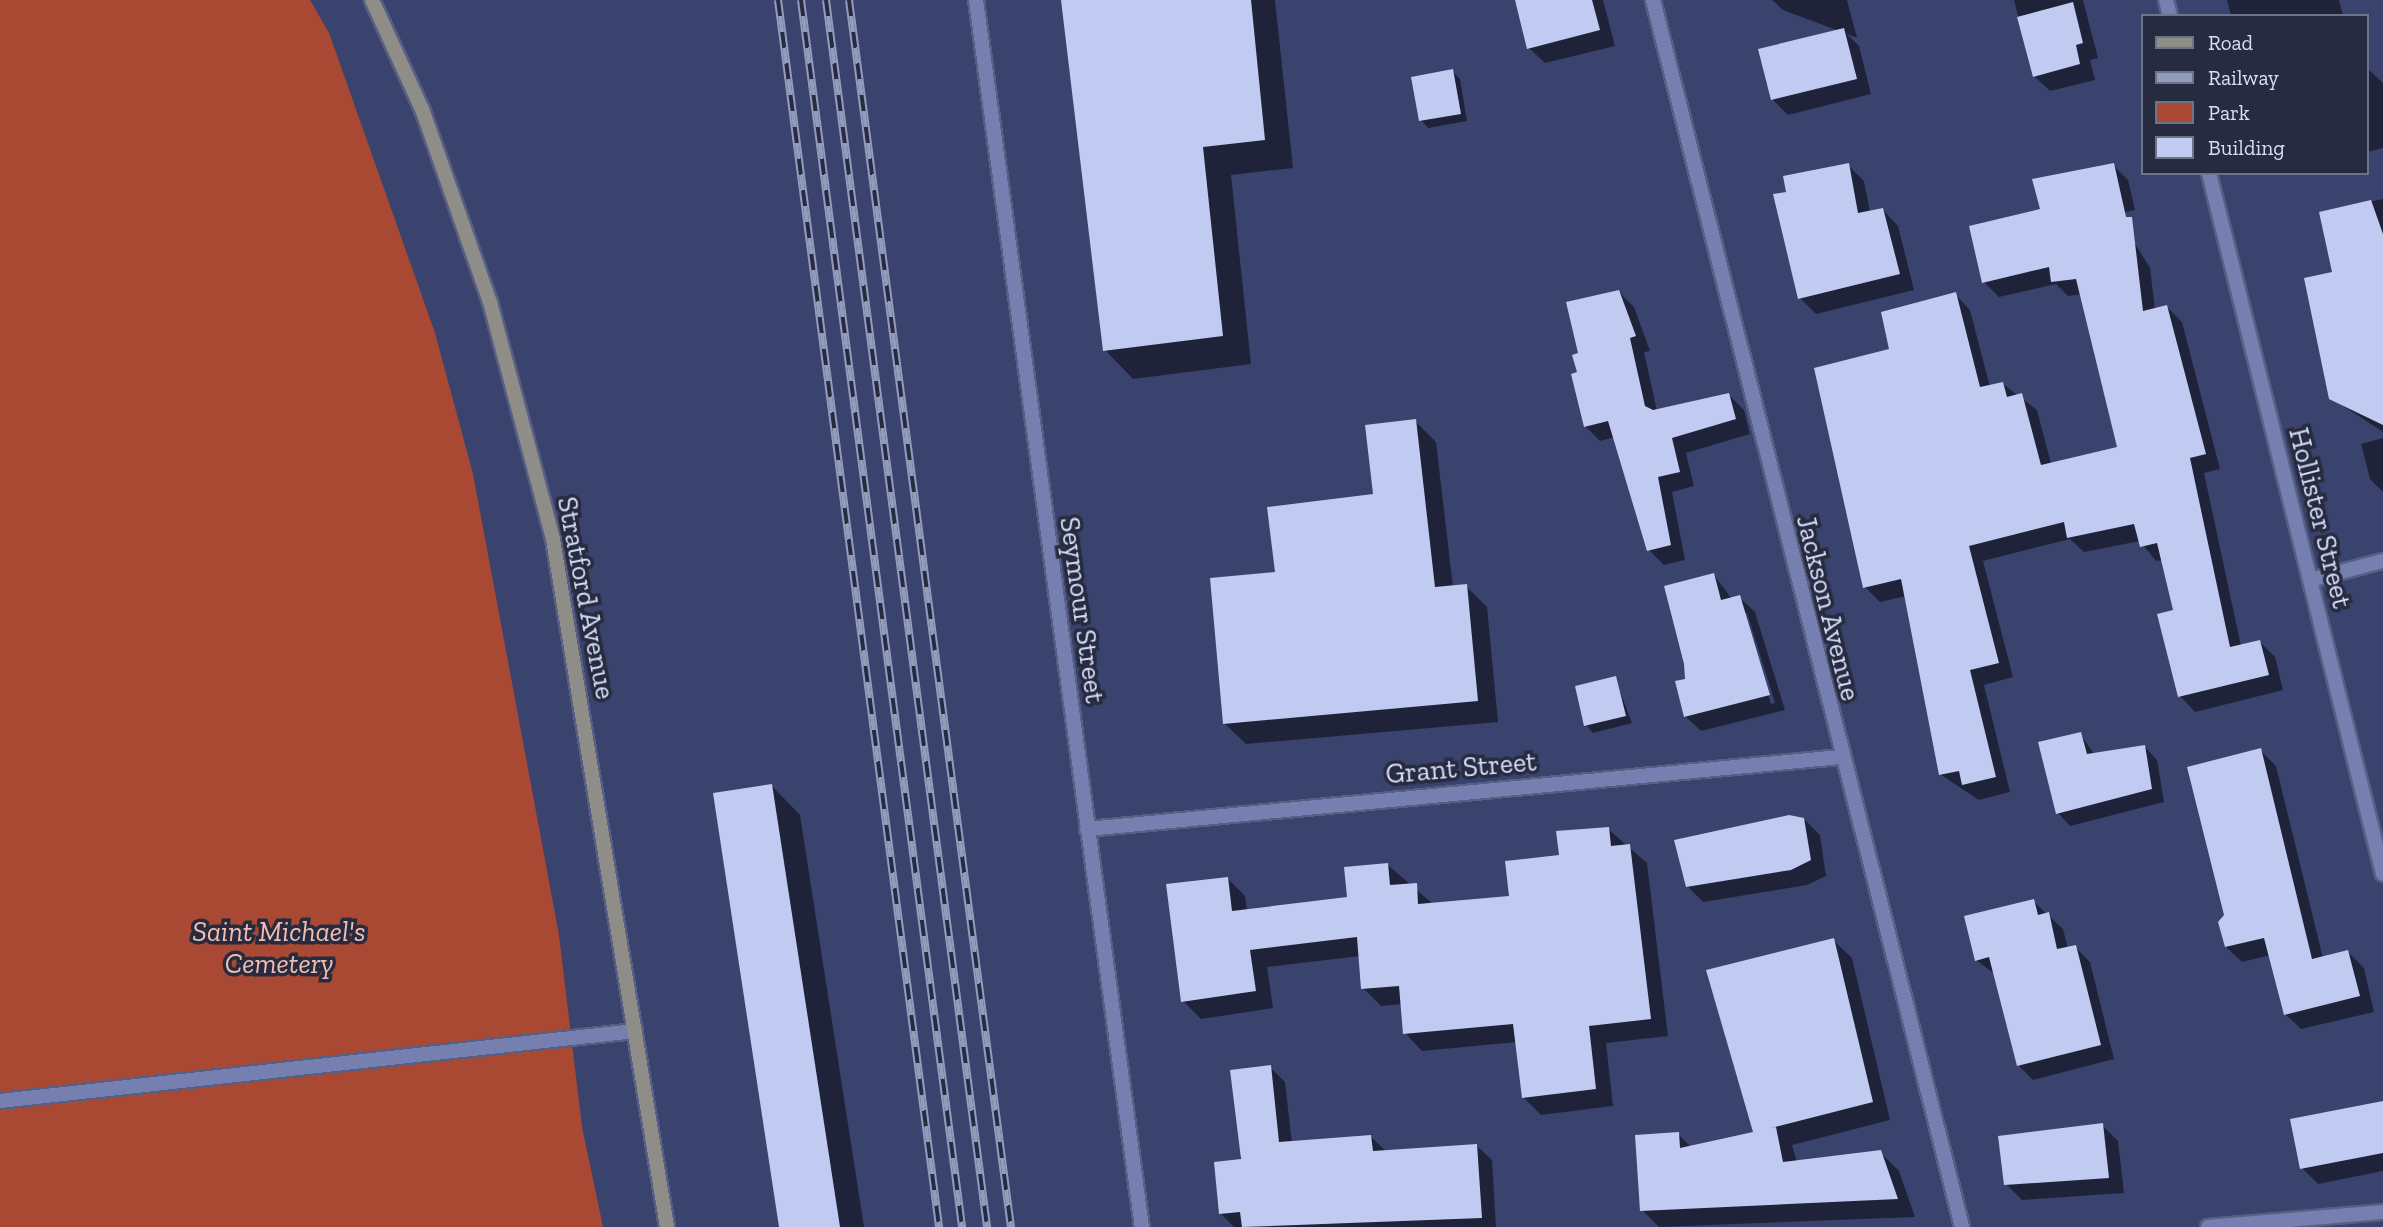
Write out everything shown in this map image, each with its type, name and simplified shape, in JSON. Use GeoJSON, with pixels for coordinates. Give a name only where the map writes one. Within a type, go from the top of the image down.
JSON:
{"type":"FeatureCollection","features":[{"type":"Feature","properties":{"kind":"main road","name":"Stratford Avenue"},"geometry":{"type":"LineString","coordinates":[[372,0],[422,109],[490,302],[553,539],[667,1227]]}},
{"type":"Feature","properties":{"kind":"street","name":"Seymour Street"},"geometry":{"type":"LineString","coordinates":[[976,0],[1142,1227]]}},
{"type":"Feature","properties":{"kind":"street","name":"Jackson Avenue"},"geometry":{"type":"LineString","coordinates":[[1653,0],[1840,757],[1962,1227]]}},
{"type":"Feature","properties":{"kind":"street","name":"Hollister Street"},"geometry":{"type":"LineString","coordinates":[[2209,175],[2383,874]]}},
{"type":"Feature","properties":{"kind":"street"},"geometry":{"type":"LineString","coordinates":[[2310,580],[2383,561]]}},
{"type":"Feature","properties":{"kind":"street","name":"Grant Street"},"geometry":{"type":"LineString","coordinates":[[1087,829],[1840,757]]}},
{"type":"Feature","properties":{"kind":"street"},"geometry":{"type":"LineString","coordinates":[[0,1101],[635,1031]]}},
{"type":"Feature","properties":{"kind":"street"},"geometry":{"type":"LineString","coordinates":[[2208,1227],[2383,1212]]}},
{"type":"Feature","properties":{"kind":"green space","name":"Saint Michael's Cemetery"},"geometry":{"type":"Polygon","coordinates":[[[0,0],[310,0],[329,33],[435,333],[473,474],[559,935],[582,1127],[603,1227],[0,1227],[0,0]]]}},
{"type":"Feature","properties":{"kind":"building"},"geometry":{"type":"Polygon","coordinates":[[[1061,0],[1251,0],[1265,140],[1203,147],[1223,336],[1103,351],[1061,0]]]}},
{"type":"Feature","properties":{"kind":"building"},"geometry":{"type":"Polygon","coordinates":[[[1515,0],[1592,0],[1600,30],[1527,49],[1515,0]]]}},
{"type":"Feature","properties":{"kind":"building"},"geometry":{"type":"Polygon","coordinates":[[[2073,2],[2083,43],[2076,45],[2080,64],[2033,77],[2017,17],[2073,2]]]}},
{"type":"Feature","properties":{"kind":"building"},"geometry":{"type":"Polygon","coordinates":[[[1844,28],[1857,79],[1771,100],[1758,49],[1844,28]]]}},
{"type":"Feature","properties":{"kind":"building"},"geometry":{"type":"Polygon","coordinates":[[[1453,69],[1461,114],[1419,121],[1411,77],[1453,69]]]}},
{"type":"Feature","properties":{"kind":"building"},"geometry":{"type":"Polygon","coordinates":[[[1849,163],[1858,213],[1883,208],[1900,274],[1798,299],[1773,194],[1786,192],[1783,176],[1849,163]]]}},
{"type":"Feature","properties":{"kind":"building"},"geometry":{"type":"Polygon","coordinates":[[[2114,163],[2126,217],[2132,217],[2143,311],[2167,305],[2206,454],[2190,458],[2230,647],[2260,640],[2269,675],[2178,697],[2157,614],[2173,610],[2157,543],[2140,547],[2134,524],[2067,538],[2064,522],[1969,546],[1999,663],[1970,670],[1996,777],[1962,785],[1959,771],[1939,775],[1901,579],[1863,588],[1814,368],[1889,349],[1881,312],[1956,292],[1980,387],[2003,382],[2007,397],[2022,393],[2041,465],[2117,447],[2076,279],[2051,282],[2049,267],[1982,283],[1969,226],[2040,209],[2032,179],[2114,163]]]}},
{"type":"Feature","properties":{"kind":"building"},"geometry":{"type":"Polygon","coordinates":[[[2371,200],[2383,234],[2383,425],[2329,399],[2304,278],[2332,272],[2319,212],[2371,200]]]}},
{"type":"Feature","properties":{"kind":"building"},"geometry":{"type":"Polygon","coordinates":[[[1619,290],[1636,336],[1630,338],[1645,406],[1653,410],[1729,393],[1736,419],[1672,438],[1680,472],[1658,477],[1671,545],[1647,551],[1608,421],[1584,427],[1571,374],[1577,372],[1572,355],[1578,353],[1566,302],[1619,290]]]}},
{"type":"Feature","properties":{"kind":"building"},"geometry":{"type":"Polygon","coordinates":[[[1416,419],[1435,587],[1467,584],[1478,701],[1223,724],[1210,578],[1275,572],[1267,507],[1373,494],[1365,425],[1416,419]]]}},
{"type":"Feature","properties":{"kind":"building"},"geometry":{"type":"Polygon","coordinates":[[[1714,573],[1721,600],[1740,595],[1770,695],[1684,717],[1675,681],[1685,679],[1684,664],[1664,586],[1714,573]]]}},
{"type":"Feature","properties":{"kind":"building"},"geometry":{"type":"Polygon","coordinates":[[[1616,676],[1626,716],[1584,726],[1575,686],[1616,676]]]}},
{"type":"Feature","properties":{"kind":"building"},"geometry":{"type":"Polygon","coordinates":[[[2081,732],[2087,754],[2145,745],[2152,789],[2056,814],[2038,742],[2081,732]]]}},
{"type":"Feature","properties":{"kind":"building"},"geometry":{"type":"Polygon","coordinates":[[[2261,748],[2312,959],[2348,950],[2360,996],[2284,1015],[2264,938],[2225,947],[2218,922],[2224,915],[2187,767],[2261,748]]]}},
{"type":"Feature","properties":{"kind":"building"},"geometry":{"type":"Polygon","coordinates":[[[772,784],[840,1227],[779,1227],[713,793],[772,784]]]}},
{"type":"Feature","properties":{"kind":"building"},"geometry":{"type":"Polygon","coordinates":[[[1789,815],[1804,818],[1811,860],[1791,870],[1686,887],[1674,840],[1789,815]]]}},
{"type":"Feature","properties":{"kind":"building"},"geometry":{"type":"Polygon","coordinates":[[[1609,827],[1611,846],[1630,844],[1651,1019],[1589,1026],[1596,1089],[1522,1098],[1513,1024],[1403,1034],[1399,986],[1361,989],[1357,937],[1250,950],[1256,991],[1181,1002],[1166,884],[1228,877],[1232,911],[1347,897],[1344,867],[1388,863],[1390,885],[1417,883],[1418,904],[1509,896],[1505,861],[1559,855],[1556,831],[1609,827]]]}},
{"type":"Feature","properties":{"kind":"building"},"geometry":{"type":"Polygon","coordinates":[[[2034,899],[2038,915],[2049,912],[2057,949],[2076,945],[2101,1045],[2017,1066],[1989,957],[1975,961],[1964,916],[2034,899]]]}},
{"type":"Feature","properties":{"kind":"building"},"geometry":{"type":"Polygon","coordinates":[[[1834,938],[1873,1102],[1767,1129],[1776,1127],[1783,1162],[1881,1150],[1898,1199],[1640,1211],[1635,1135],[1679,1132],[1680,1148],[1753,1132],[1706,970],[1834,938]]]}},
{"type":"Feature","properties":{"kind":"building"},"geometry":{"type":"Polygon","coordinates":[[[1271,1065],[1279,1142],[1371,1135],[1373,1151],[1477,1144],[1482,1218],[1242,1227],[1240,1212],[1219,1214],[1214,1162],[1241,1159],[1230,1070],[1271,1065]]]}},
{"type":"Feature","properties":{"kind":"building"},"geometry":{"type":"Polygon","coordinates":[[[2383,1101],[2383,1153],[2300,1169],[2290,1119],[2383,1101]]]}},
{"type":"Feature","properties":{"kind":"building"},"geometry":{"type":"Polygon","coordinates":[[[2103,1123],[2109,1178],[2004,1185],[1998,1136],[2103,1123]]]}},
{"type":"Feature","properties":{"kind":"railway"},"geometry":{"type":"LineString","coordinates":[[778,0],[939,1227]]}},
{"type":"Feature","properties":{"kind":"railway"},"geometry":{"type":"LineString","coordinates":[[801,0],[962,1227]]}},
{"type":"Feature","properties":{"kind":"railway"},"geometry":{"type":"LineString","coordinates":[[826,0],[987,1227]]}},
{"type":"Feature","properties":{"kind":"railway"},"geometry":{"type":"LineString","coordinates":[[849,0],[1011,1227]]}}]}
